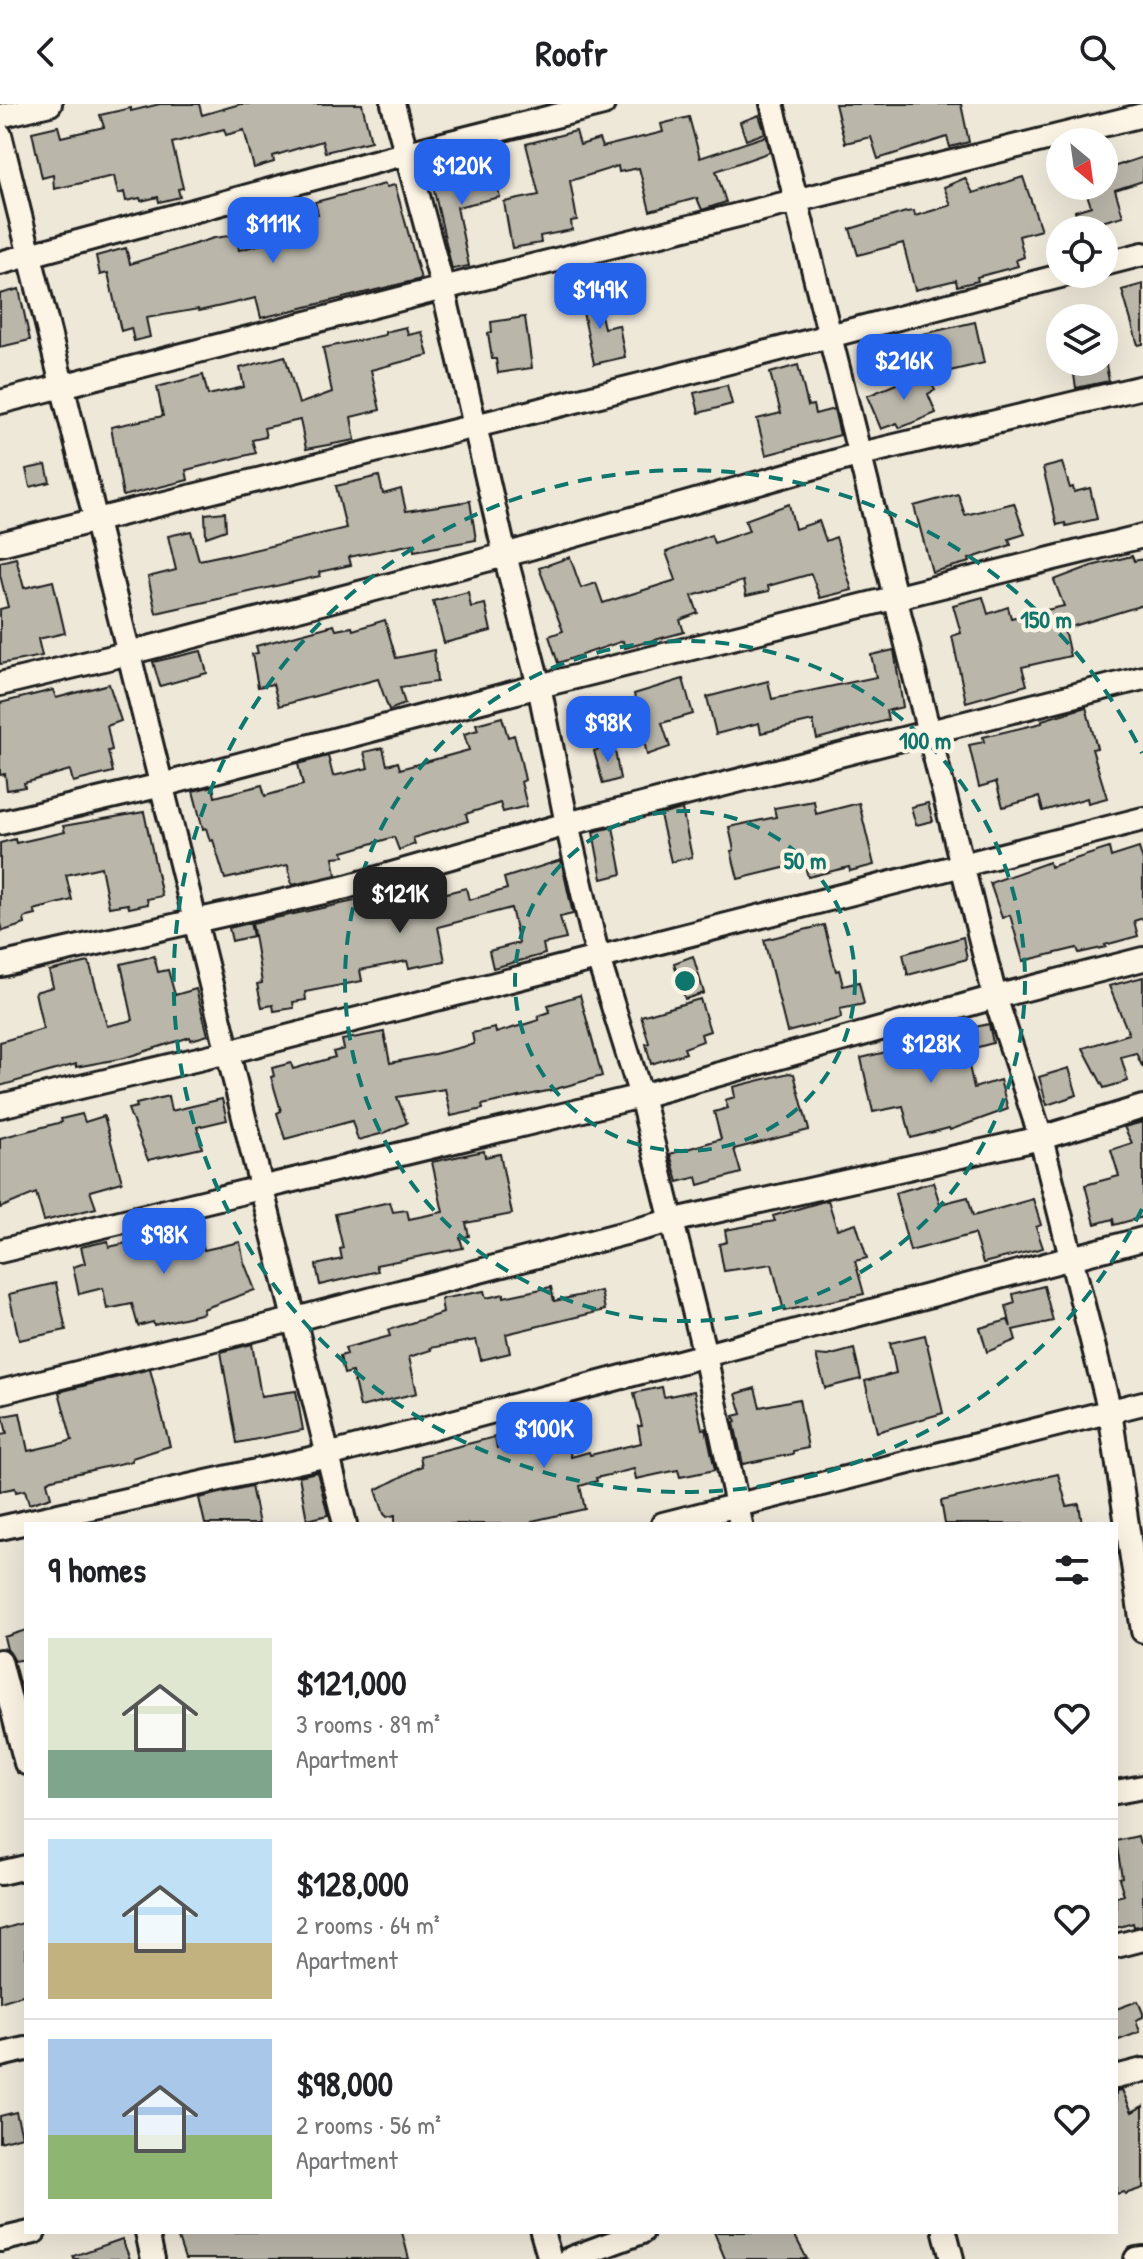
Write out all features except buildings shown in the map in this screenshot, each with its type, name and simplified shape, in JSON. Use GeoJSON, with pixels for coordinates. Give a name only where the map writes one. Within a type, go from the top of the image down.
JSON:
{"type":"FeatureCollection","features":[{"type":"Feature","properties":{"kind":"street"},"geometry":{"type":"LineString","coordinates":[[0,116],[50,104]]}},
{"type":"Feature","properties":{"kind":"street"},"geometry":{"type":"LineString","coordinates":[[393,104],[443,288],[539,686],[598,958],[641,1096],[705,1355],[739,1514]]}},
{"type":"Feature","properties":{"kind":"street"},"geometry":{"type":"LineString","coordinates":[[0,263],[407,153],[603,104]]}},
{"type":"Feature","properties":{"kind":"street"},"geometry":{"type":"LineString","coordinates":[[772,104],[995,997],[1041,1138],[1074,1258],[1110,1412],[1142,1620],[1118,1620]]}},
{"type":"Feature","properties":{"kind":"street"},"geometry":{"type":"LineString","coordinates":[[0,402],[443,288],[1143,115]]}},
{"type":"Feature","properties":{"kind":"street"},"geometry":{"type":"LineString","coordinates":[[0,135],[345,1522]]}},
{"type":"Feature","properties":{"kind":"street"},"geometry":{"type":"LineString","coordinates":[[1118,260],[1143,254]]}},
{"type":"Feature","properties":{"kind":"street"},"geometry":{"type":"LineString","coordinates":[[0,544],[1046,280]]}},
{"type":"Feature","properties":{"kind":"street"},"geometry":{"type":"LineString","coordinates":[[0,684],[505,555],[861,454],[1143,387]]}},
{"type":"Feature","properties":{"kind":"street"},"geometry":{"type":"LineString","coordinates":[[0,823],[162,785],[539,686],[1143,536]]}},
{"type":"Feature","properties":{"kind":"street"},"geometry":{"type":"LineString","coordinates":[[0,965],[346,887],[567,824],[1143,678]]}},
{"type":"Feature","properties":{"kind":"street"},"geometry":{"type":"LineString","coordinates":[[0,1106],[228,1052],[1143,819]]}},
{"type":"Feature","properties":{"kind":"street"},"geometry":{"type":"LineString","coordinates":[[0,1251],[641,1096],[1143,959]]}},
{"type":"Feature","properties":{"kind":"street"},"geometry":{"type":"LineString","coordinates":[[0,1392],[671,1221],[1041,1138],[1143,1107]]}},
{"type":"Feature","properties":{"kind":"street"},"geometry":{"type":"LineString","coordinates":[[27,1522],[328,1455],[1143,1239]]}},
{"type":"Feature","properties":{"kind":"street"},"geometry":{"type":"LineString","coordinates":[[678,1522],[739,1514],[1143,1403]]}},
{"type":"Feature","properties":{"kind":"street"},"geometry":{"type":"LineString","coordinates":[[0,1528],[24,1523]]}},
{"type":"Feature","properties":{"kind":"street"},"geometry":{"type":"LineString","coordinates":[[8,1677],[24,1753]]}},
{"type":"Feature","properties":{"kind":"street"},"geometry":{"type":"LineString","coordinates":[[1118,1792],[1143,1787]]}},
{"type":"Feature","properties":{"kind":"street"},"geometry":{"type":"LineString","coordinates":[[0,1873],[24,1867]]}},
{"type":"Feature","properties":{"kind":"street"},"geometry":{"type":"LineString","coordinates":[[1118,1945],[1143,1939]]}},
{"type":"Feature","properties":{"kind":"street"},"geometry":{"type":"LineString","coordinates":[[0,2055],[24,2049]]}},
{"type":"Feature","properties":{"kind":"street"},"geometry":{"type":"LineString","coordinates":[[1118,2076],[1143,2070]]}},
{"type":"Feature","properties":{"kind":"street"},"geometry":{"type":"LineString","coordinates":[[0,2240],[26,2234]]}},
{"type":"Feature","properties":{"kind":"street"},"geometry":{"type":"LineString","coordinates":[[147,2234],[153,2259]]}},
{"type":"Feature","properties":{"kind":"street"},"geometry":{"type":"LineString","coordinates":[[543,2234],[550,2259]]}},
{"type":"Feature","properties":{"kind":"street"},"geometry":{"type":"LineString","coordinates":[[569,2259],[637,2234]]}},
{"type":"Feature","properties":{"kind":"street"},"geometry":{"type":"LineString","coordinates":[[946,2234],[952,2259]]}},
{"type":"Feature","properties":{"kind":"street"},"geometry":{"type":"LineString","coordinates":[[1136,2259],[1143,2258]]}}]}
